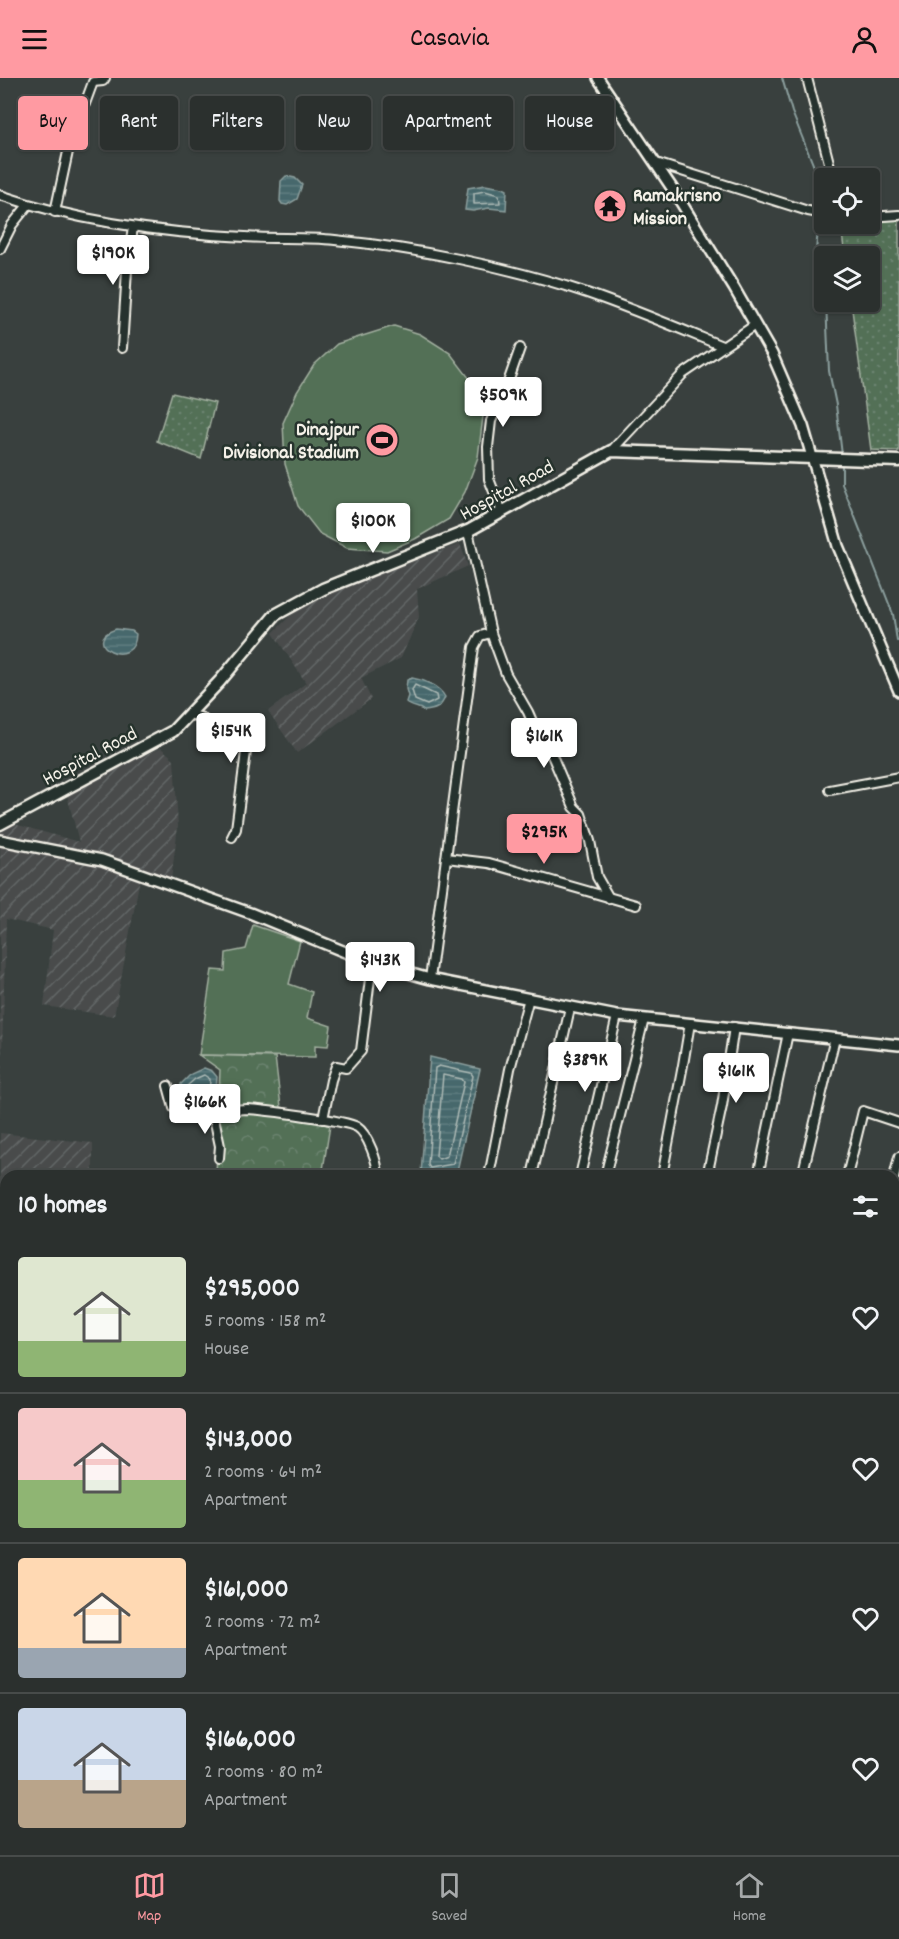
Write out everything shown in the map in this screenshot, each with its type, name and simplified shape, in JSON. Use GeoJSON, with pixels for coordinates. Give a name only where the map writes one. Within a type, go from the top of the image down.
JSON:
{"type":"FeatureCollection","features":[{"type":"Feature","properties":{"kind":"main road"},"geometry":{"type":"LineString","coordinates":[[611,451],[899,460]]}},
{"type":"Feature","properties":{"kind":"main road","name":"Hospital Road"},"geometry":{"type":"LineString","coordinates":[[0,824],[172,732],[220,681],[275,615],[322,590],[468,531],[611,451]]}},
{"type":"Feature","properties":{"kind":"street"},"geometry":{"type":"LineString","coordinates":[[55,212],[73,136],[93,81],[103,81],[105,78]]}},
{"type":"Feature","properties":{"kind":"street"},"geometry":{"type":"LineString","coordinates":[[598,78],[656,163],[772,354],[798,416],[838,546],[899,691]]}},
{"type":"Feature","properties":{"kind":"street"},"geometry":{"type":"LineString","coordinates":[[807,78],[830,168]]}},
{"type":"Feature","properties":{"kind":"street"},"geometry":{"type":"LineString","coordinates":[[656,163],[814,211]]}},
{"type":"Feature","properties":{"kind":"street"},"geometry":{"type":"LineString","coordinates":[[0,195],[55,212],[134,227],[242,237],[334,240],[452,258],[585,292],[722,346]]}},
{"type":"Feature","properties":{"kind":"street"},"geometry":{"type":"LineString","coordinates":[[0,249],[12,225],[28,205]]}},
{"type":"Feature","properties":{"kind":"street"},"geometry":{"type":"LineString","coordinates":[[880,216],[899,215]]}},
{"type":"Feature","properties":{"kind":"street"},"geometry":{"type":"LineString","coordinates":[[122,348],[127,270],[134,227]]}},
{"type":"Feature","properties":{"kind":"street"},"geometry":{"type":"LineString","coordinates":[[611,451],[683,374],[755,325]]}},
{"type":"Feature","properties":{"kind":"street"},"geometry":{"type":"LineString","coordinates":[[502,512],[489,479],[488,447],[491,421],[506,391],[520,348]]}},
{"type":"Feature","properties":{"kind":"street"},"geometry":{"type":"LineString","coordinates":[[468,531],[491,633],[506,674],[528,712],[538,735],[551,753],[573,807],[581,814],[590,841],[597,877],[609,898]]}},
{"type":"Feature","properties":{"kind":"street"},"geometry":{"type":"LineString","coordinates":[[430,979],[474,646],[480,636],[491,633]]}},
{"type":"Feature","properties":{"kind":"street"},"geometry":{"type":"LineString","coordinates":[[190,714],[202,718],[213,729],[245,741],[247,744],[236,829],[232,837]]}},
{"type":"Feature","properties":{"kind":"street"},"geometry":{"type":"LineString","coordinates":[[830,790],[899,777]]}},
{"type":"Feature","properties":{"kind":"street"},"geometry":{"type":"LineString","coordinates":[[0,840],[102,860],[250,913],[372,963],[430,979],[617,1016],[899,1045]]}},
{"type":"Feature","properties":{"kind":"street"},"geometry":{"type":"LineString","coordinates":[[446,858],[489,863],[636,905]]}},
{"type":"Feature","properties":{"kind":"street"},"geometry":{"type":"LineString","coordinates":[[323,1119],[336,1066],[346,1068],[361,1051],[372,963]]}},
{"type":"Feature","properties":{"kind":"street"},"geometry":{"type":"LineString","coordinates":[[490,1170],[510,1070],[529,998]]}},
{"type":"Feature","properties":{"kind":"street"},"geometry":{"type":"LineString","coordinates":[[533,1170],[570,1008]]}},
{"type":"Feature","properties":{"kind":"street"},"geometry":{"type":"LineString","coordinates":[[581,1170],[617,1016]]}},
{"type":"Feature","properties":{"kind":"street"},"geometry":{"type":"LineString","coordinates":[[606,1170],[644,1019]]}},
{"type":"Feature","properties":{"kind":"street"},"geometry":{"type":"LineString","coordinates":[[663,1170],[690,1023]]}},
{"type":"Feature","properties":{"kind":"street"},"geometry":{"type":"LineString","coordinates":[[708,1170],[724,1095],[734,1027]]}},
{"type":"Feature","properties":{"kind":"street"},"geometry":{"type":"LineString","coordinates":[[759,1170],[788,1033]]}},
{"type":"Feature","properties":{"kind":"street"},"geometry":{"type":"LineString","coordinates":[[803,1170],[835,1038]]}},
{"type":"Feature","properties":{"kind":"street"},"geometry":{"type":"LineString","coordinates":[[168,1086],[174,1108],[178,1112],[213,1113],[246,1109],[356,1125],[369,1142],[378,1170]]}},
{"type":"Feature","properties":{"kind":"street"},"geometry":{"type":"LineString","coordinates":[[848,1170],[863,1111],[899,1123]]}},
{"type":"Feature","properties":{"kind":"street"},"geometry":{"type":"LineString","coordinates":[[213,1113],[220,1146],[219,1158]]}},
{"type":"Feature","properties":{"kind":"shaded area"},"geometry":{"type":"Polygon","coordinates":[[[460,544],[468,566],[417,589],[419,617],[401,658],[361,678],[371,699],[297,753],[268,711],[306,683],[273,633],[295,611],[357,582],[460,544]]]}},
{"type":"Feature","properties":{"kind":"shaded area"},"geometry":{"type":"Polygon","coordinates":[[[161,748],[174,759],[178,826],[171,880],[141,873],[114,1016],[44,1006],[53,930],[6,919],[0,1119],[0,820],[79,842],[67,795],[99,775],[161,748]]]}},
{"type":"Feature","properties":{"kind":"shaded area"},"geometry":{"type":"Polygon","coordinates":[[[0,1133],[93,1143],[93,1170],[0,1170],[0,1133]]]}},
{"type":"Feature","properties":{"kind":"green space"},"geometry":{"type":"Polygon","coordinates":[[[899,218],[899,451],[871,450],[852,312],[880,312],[880,246],[844,246],[842,234],[880,234],[880,221],[899,218]]]}},
{"type":"Feature","properties":{"kind":"green space","name":"Dinajpur Divisional Stadium"},"geometry":{"type":"Polygon","coordinates":[[[394,326],[420,334],[450,353],[473,383],[483,416],[478,457],[465,492],[449,519],[415,539],[387,551],[347,548],[320,534],[298,506],[285,464],[283,423],[297,392],[314,365],[337,344],[394,326]]]}},
{"type":"Feature","properties":{"kind":"green space"},"geometry":{"type":"Polygon","coordinates":[[[172,393],[215,403],[201,459],[157,441],[172,393]]]}},
{"type":"Feature","properties":{"kind":"green space"},"geometry":{"type":"Polygon","coordinates":[[[253,925],[300,941],[289,984],[312,992],[307,1018],[331,1026],[328,1046],[315,1045],[315,1057],[199,1055],[212,970],[225,971],[226,953],[246,949],[253,925]]]}},
{"type":"Feature","properties":{"kind":"green space"},"geometry":{"type":"Polygon","coordinates":[[[199,1055],[275,1057],[281,1107],[331,1119],[323,1170],[216,1170],[220,1070],[199,1055]]]}},
{"type":"Feature","properties":{"kind":"water"},"geometry":{"type":"Polygon","coordinates":[[[286,176],[295,178],[302,185],[297,199],[287,205],[280,201],[281,181],[286,176]]]}},
{"type":"Feature","properties":{"kind":"water"},"geometry":{"type":"Polygon","coordinates":[[[485,185],[507,190],[506,210],[489,208],[465,210],[468,188],[485,185]]]}},
{"type":"Feature","properties":{"kind":"water"},"geometry":{"type":"Polygon","coordinates":[[[116,629],[132,631],[136,634],[133,646],[127,652],[119,653],[105,647],[103,641],[106,635],[116,629]]]}},
{"type":"Feature","properties":{"kind":"water"},"geometry":{"type":"Polygon","coordinates":[[[412,678],[426,682],[439,690],[445,697],[439,706],[424,711],[406,702],[407,680],[412,678]]]}},
{"type":"Feature","properties":{"kind":"water"},"geometry":{"type":"Polygon","coordinates":[[[430,1057],[480,1069],[457,1170],[421,1170],[430,1057]]]}},
{"type":"Feature","properties":{"kind":"water"},"geometry":{"type":"Polygon","coordinates":[[[204,1068],[212,1071],[217,1077],[215,1101],[206,1108],[180,1104],[181,1084],[191,1074],[204,1068]]]}},
{"type":"Feature","properties":{"kind":"waterway"},"geometry":{"type":"LineString","coordinates":[[782,78],[792,112],[815,168]]}},
{"type":"Feature","properties":{"kind":"waterway"},"geometry":{"type":"LineString","coordinates":[[816,246],[818,234]]}},
{"type":"Feature","properties":{"kind":"waterway"},"geometry":{"type":"LineString","coordinates":[[826,312],[829,371],[842,455]]}},
{"type":"Feature","properties":{"kind":"waterway"},"geometry":{"type":"LineString","coordinates":[[842,464],[842,484],[893,614],[897,641],[899,641]]}},
{"type":"Feature","properties":{"kind":"place","name":"Ramakrisno Mission"},"geometry":{"type":"Point","coordinates":[610,206]}},
{"type":"Feature","properties":{"kind":"place","name":"Dinajpur Divisional Stadium"},"geometry":{"type":"Point","coordinates":[382,440]}}]}
